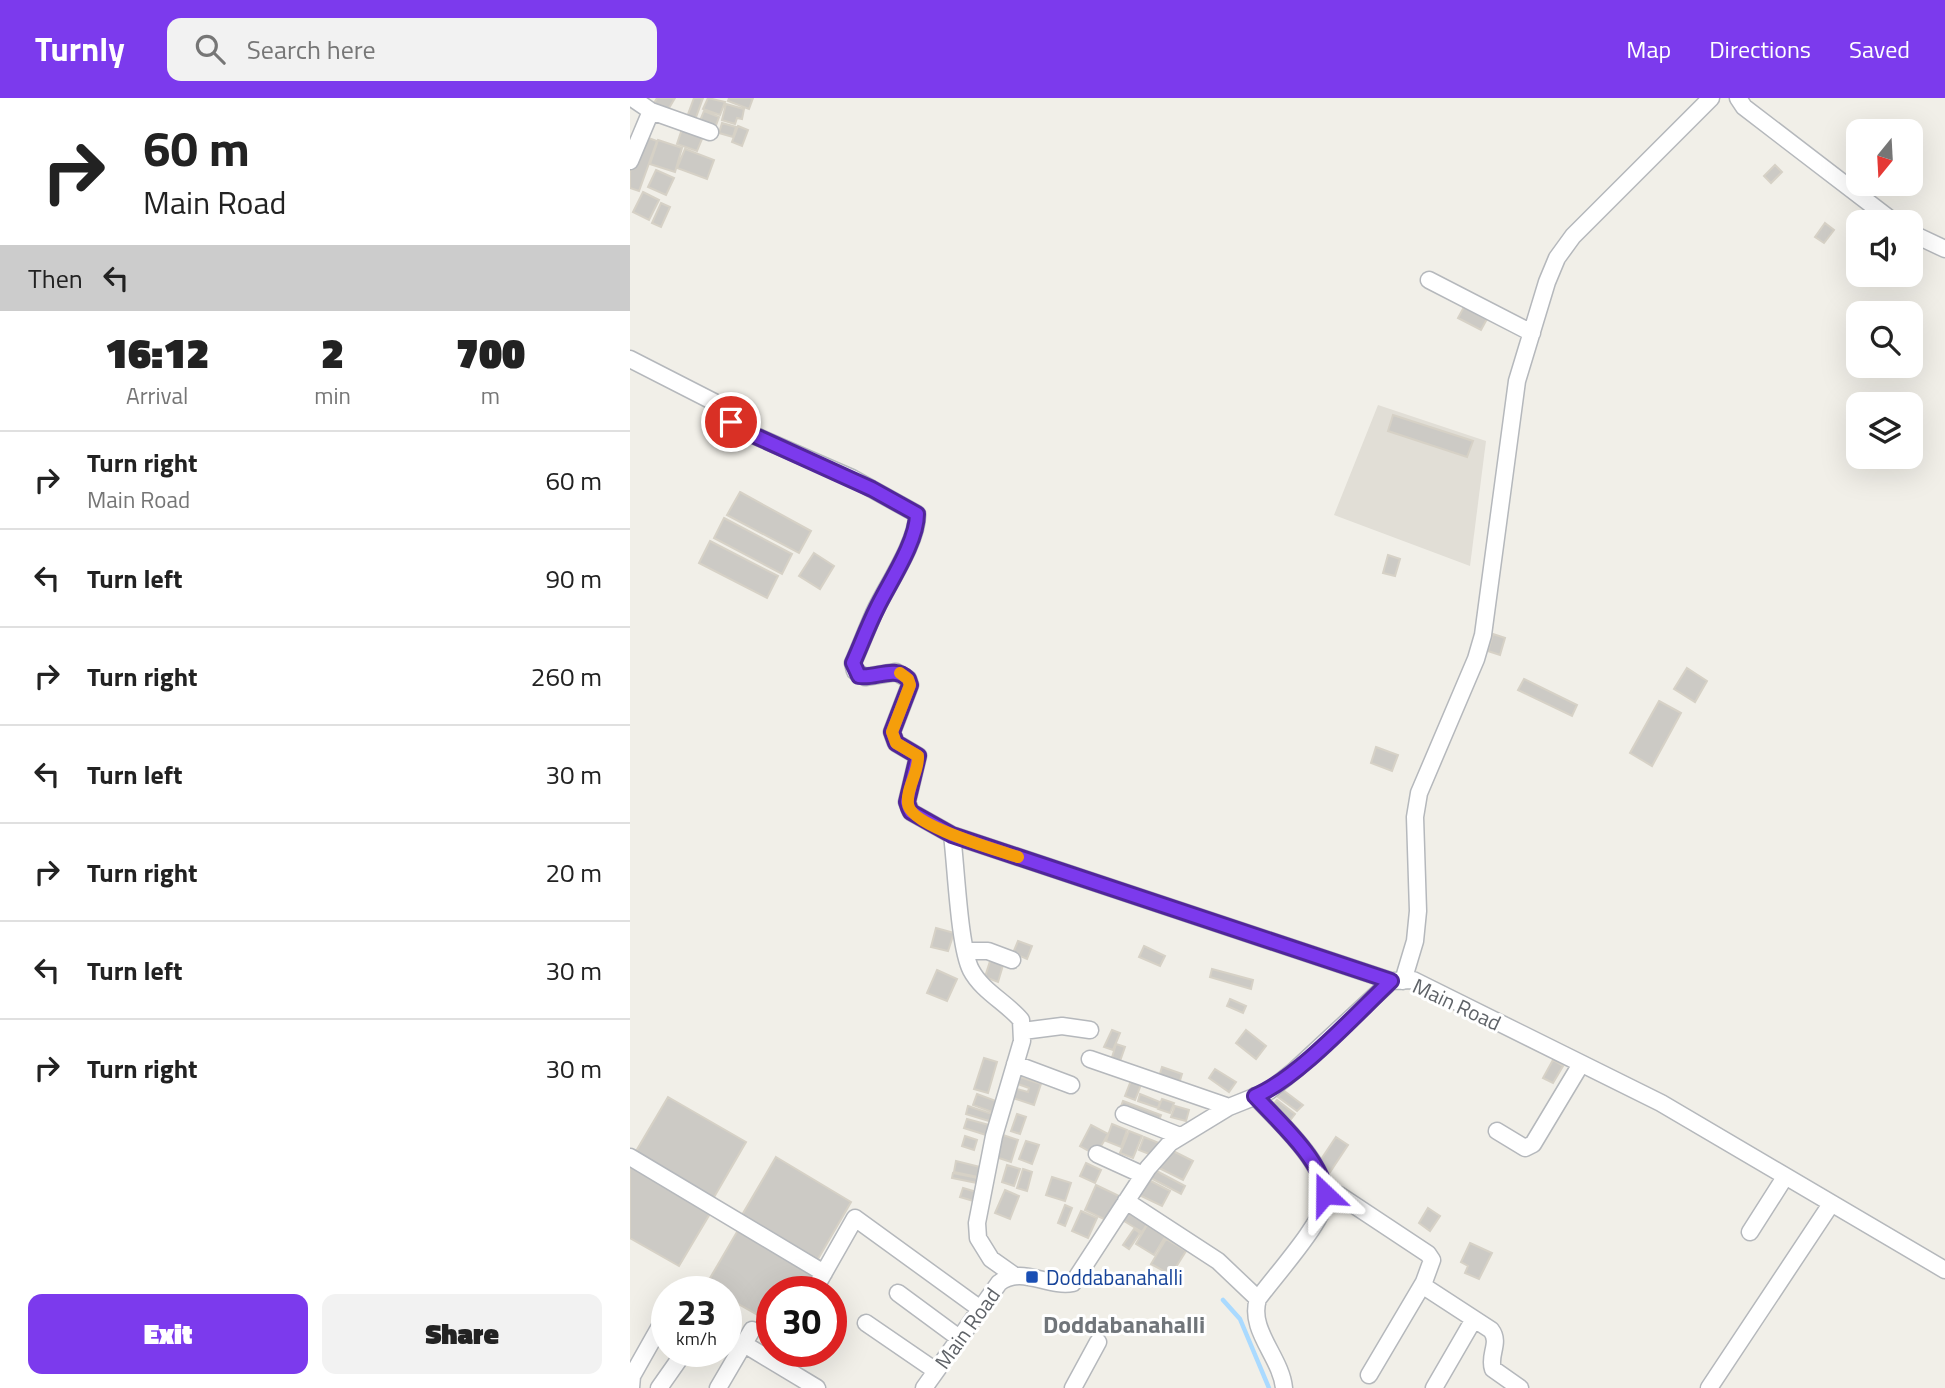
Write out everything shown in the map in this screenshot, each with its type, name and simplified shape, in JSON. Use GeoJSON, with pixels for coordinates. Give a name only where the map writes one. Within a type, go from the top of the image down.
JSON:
{"type":"FeatureCollection","features":[{"type":"Feature","properties":{"kind":"street"},"geometry":{"type":"LineString","coordinates":[[632,98],[651,110],[710,132]]}},
{"type":"Feature","properties":{"kind":"street"},"geometry":{"type":"LineString","coordinates":[[630,359],[718,404],[731,422],[751,434],[852,478],[917,514],[917,521],[903,557],[853,663],[859,676],[896,672],[908,679],[910,685],[892,732],[896,743],[918,756],[907,802],[911,812],[952,835],[1397,981],[1415,941],[1418,911],[1415,817],[1419,793],[1476,659],[1483,635],[1517,382],[1557,258],[1573,236],[1711,98]]}},
{"type":"Feature","properties":{"kind":"street"},"geometry":{"type":"LineString","coordinates":[[1738,98],[1744,107],[1878,210]]}},
{"type":"Feature","properties":{"kind":"street"},"geometry":{"type":"LineString","coordinates":[[630,161],[651,110]]}},
{"type":"Feature","properties":{"kind":"street"},"geometry":{"type":"LineString","coordinates":[[1923,239],[1945,249]]}},
{"type":"Feature","properties":{"kind":"street"},"geometry":{"type":"LineString","coordinates":[[1429,279],[1532,333]]}},
{"type":"Feature","properties":{"kind":"street"},"geometry":{"type":"LineString","coordinates":[[952,835],[966,951],[971,971],[1007,1009],[1018,1016],[1023,1031],[994,1136],[977,1223],[978,1238],[990,1258],[1015,1276]]}},
{"type":"Feature","properties":{"kind":"street"},"geometry":{"type":"LineString","coordinates":[[966,951],[988,951],[1012,960]]}},
{"type":"Feature","properties":{"kind":"street","name":"Main Road"},"geometry":{"type":"LineString","coordinates":[[924,1388],[999,1283],[1015,1276],[1060,1284],[1073,1283],[1143,1175],[1170,1143],[1229,1107],[1269,1091],[1397,981],[1413,980],[1661,1103],[1945,1270]]}},
{"type":"Feature","properties":{"kind":"street"},"geometry":{"type":"LineString","coordinates":[[1023,1031],[1062,1026],[1090,1030]]}},
{"type":"Feature","properties":{"kind":"street"},"geometry":{"type":"LineString","coordinates":[[1090,1059],[1229,1107]]}},
{"type":"Feature","properties":{"kind":"street"},"geometry":{"type":"LineString","coordinates":[[1497,1131],[1525,1148],[1533,1144],[1581,1064]]}},
{"type":"Feature","properties":{"kind":"street"},"geometry":{"type":"LineString","coordinates":[[1015,1065],[1072,1085]]}},
{"type":"Feature","properties":{"kind":"street"},"geometry":{"type":"LineString","coordinates":[[1255,1096],[1293,1137],[1317,1169],[1325,1194],[1324,1208],[1258,1299],[1254,1316],[1277,1359],[1284,1388]]}},
{"type":"Feature","properties":{"kind":"street"},"geometry":{"type":"LineString","coordinates":[[1124,1114],[1180,1136]]}},
{"type":"Feature","properties":{"kind":"street"},"geometry":{"type":"LineString","coordinates":[[1097,1154],[1143,1175]]}},
{"type":"Feature","properties":{"kind":"street"},"geometry":{"type":"LineString","coordinates":[[630,1157],[824,1273]]}},
{"type":"Feature","properties":{"kind":"street"},"geometry":{"type":"LineString","coordinates":[[1751,1232],[1785,1177]]}},
{"type":"Feature","properties":{"kind":"street"},"geometry":{"type":"LineString","coordinates":[[1325,1194],[1339,1195],[1429,1254],[1432,1260],[1424,1282],[1369,1375]]}},
{"type":"Feature","properties":{"kind":"street"},"geometry":{"type":"LineString","coordinates":[[1126,1201],[1218,1261],[1258,1299]]}},
{"type":"Feature","properties":{"kind":"street"},"geometry":{"type":"LineString","coordinates":[[1709,1388],[1830,1204]]}},
{"type":"Feature","properties":{"kind":"street"},"geometry":{"type":"LineString","coordinates":[[822,1276],[855,1218],[979,1308]]}},
{"type":"Feature","properties":{"kind":"street"},"geometry":{"type":"LineString","coordinates":[[1424,1282],[1429,1291],[1492,1329],[1496,1335],[1491,1359],[1493,1369],[1520,1388]]}},
{"type":"Feature","properties":{"kind":"street"},"geometry":{"type":"LineString","coordinates":[[898,1293],[959,1338]]}},
{"type":"Feature","properties":{"kind":"street"},"geometry":{"type":"LineString","coordinates":[[1434,1388],[1474,1319]]}},
{"type":"Feature","properties":{"kind":"street"},"geometry":{"type":"LineString","coordinates":[[866,1323],[936,1371]]}},
{"type":"Feature","properties":{"kind":"street"},"geometry":{"type":"LineString","coordinates":[[718,1388],[748,1337],[817,1388]]}},
{"type":"Feature","properties":{"kind":"street"},"geometry":{"type":"LineString","coordinates":[[631,1388],[632,1376],[651,1342]]}},
{"type":"Feature","properties":{"kind":"street"},"geometry":{"type":"LineString","coordinates":[[1073,1388],[1098,1342]]}},
{"type":"Feature","properties":{"kind":"street"},"geometry":{"type":"LineString","coordinates":[[659,1388],[674,1367]]}},
{"type":"Feature","properties":{"kind":"shaded area"},"geometry":{"type":"Polygon","coordinates":[[[1378,405],[1486,441],[1470,566],[1334,515],[1378,405]]]}},
{"type":"Feature","properties":{"kind":"building"},"geometry":{"type":"Polygon","coordinates":[[[657,98],[675,98],[666,113],[653,105],[657,98]]]}},
{"type":"Feature","properties":{"kind":"building"},"geometry":{"type":"Polygon","coordinates":[[[694,98],[703,98],[695,120],[687,117],[694,98]]]}},
{"type":"Feature","properties":{"kind":"building"},"geometry":{"type":"Polygon","coordinates":[[[708,98],[725,102],[720,115],[703,109],[708,98]]]}},
{"type":"Feature","properties":{"kind":"building"},"geometry":{"type":"Polygon","coordinates":[[[729,98],[753,98],[749,109],[728,101],[729,98]]]}},
{"type":"Feature","properties":{"kind":"building"},"geometry":{"type":"Polygon","coordinates":[[[726,104],[744,109],[742,119],[737,118],[735,124],[722,120],[726,104]]]}},
{"type":"Feature","properties":{"kind":"building"},"geometry":{"type":"Polygon","coordinates":[[[704,111],[719,117],[715,128],[699,123],[704,111]]]}},
{"type":"Feature","properties":{"kind":"building"},"geometry":{"type":"Polygon","coordinates":[[[722,123],[736,127],[733,137],[719,133],[722,123]]]}},
{"type":"Feature","properties":{"kind":"building"},"geometry":{"type":"Polygon","coordinates":[[[683,126],[704,134],[697,151],[677,144],[683,126]]]}},
{"type":"Feature","properties":{"kind":"building"},"geometry":{"type":"Polygon","coordinates":[[[738,126],[748,130],[742,146],[732,142],[738,126]]]}},
{"type":"Feature","properties":{"kind":"building"},"geometry":{"type":"Polygon","coordinates":[[[643,136],[657,141],[639,191],[630,188],[630,172],[643,136]]]}},
{"type":"Feature","properties":{"kind":"building"},"geometry":{"type":"Polygon","coordinates":[[[658,140],[682,148],[675,172],[650,164],[658,140]]]}},
{"type":"Feature","properties":{"kind":"building"},"geometry":{"type":"Polygon","coordinates":[[[685,149],[714,160],[707,179],[677,168],[685,149]]]}},
{"type":"Feature","properties":{"kind":"building"},"geometry":{"type":"Polygon","coordinates":[[[1775,165],[1782,172],[1771,183],[1764,176],[1775,165]]]}},
{"type":"Feature","properties":{"kind":"building"},"geometry":{"type":"Polygon","coordinates":[[[656,170],[674,178],[666,195],[648,187],[656,170]]]}},
{"type":"Feature","properties":{"kind":"building"},"geometry":{"type":"Polygon","coordinates":[[[643,192],[659,200],[649,220],[633,212],[643,192]]]}},
{"type":"Feature","properties":{"kind":"building"},"geometry":{"type":"Polygon","coordinates":[[[661,203],[670,207],[661,227],[652,223],[661,203]]]}},
{"type":"Feature","properties":{"kind":"building"},"geometry":{"type":"Polygon","coordinates":[[[1825,223],[1834,230],[1824,243],[1815,237],[1825,223]]]}},
{"type":"Feature","properties":{"kind":"building"},"geometry":{"type":"Polygon","coordinates":[[[1464,307],[1487,319],[1481,330],[1458,318],[1464,307]]]}},
{"type":"Feature","properties":{"kind":"building"},"geometry":{"type":"Polygon","coordinates":[[[1393,415],[1473,441],[1467,457],[1388,431],[1393,415]]]}},
{"type":"Feature","properties":{"kind":"building"},"geometry":{"type":"Polygon","coordinates":[[[740,492],[811,531],[799,553],[727,515],[740,492]]]}},
{"type":"Feature","properties":{"kind":"building"},"geometry":{"type":"Polygon","coordinates":[[[724,518],[792,554],[782,574],[714,538],[724,518]]]}},
{"type":"Feature","properties":{"kind":"building"},"geometry":{"type":"Polygon","coordinates":[[[710,541],[778,576],[767,598],[699,563],[710,541]]]}},
{"type":"Feature","properties":{"kind":"building"},"geometry":{"type":"Polygon","coordinates":[[[814,553],[834,566],[820,589],[799,576],[814,553]]]}},
{"type":"Feature","properties":{"kind":"building"},"geometry":{"type":"Polygon","coordinates":[[[1388,555],[1400,559],[1395,576],[1383,573],[1388,555]]]}},
{"type":"Feature","properties":{"kind":"building"},"geometry":{"type":"Polygon","coordinates":[[[1493,634],[1505,638],[1500,655],[1488,651],[1493,634]]]}},
{"type":"Feature","properties":{"kind":"building"},"geometry":{"type":"Polygon","coordinates":[[[1687,668],[1707,681],[1695,702],[1674,689],[1687,668]]]}},
{"type":"Feature","properties":{"kind":"building"},"geometry":{"type":"Polygon","coordinates":[[[1524,679],[1577,705],[1572,716],[1518,690],[1524,679]]]}},
{"type":"Feature","properties":{"kind":"building"},"geometry":{"type":"Polygon","coordinates":[[[1659,701],[1681,713],[1652,766],[1630,753],[1659,701]]]}},
{"type":"Feature","properties":{"kind":"building"},"geometry":{"type":"Polygon","coordinates":[[[1376,747],[1398,755],[1392,771],[1371,763],[1376,747]]]}},
{"type":"Feature","properties":{"kind":"building"},"geometry":{"type":"Polygon","coordinates":[[[936,928],[954,933],[948,951],[931,947],[936,928]]]}},
{"type":"Feature","properties":{"kind":"building"},"geometry":{"type":"Polygon","coordinates":[[[1018,941],[1032,946],[1027,959],[1013,953],[1018,941]]]}},
{"type":"Feature","properties":{"kind":"building"},"geometry":{"type":"Polygon","coordinates":[[[1144,946],[1165,956],[1160,966],[1139,957],[1144,946]]]}},
{"type":"Feature","properties":{"kind":"building"},"geometry":{"type":"Polygon","coordinates":[[[991,958],[1004,962],[998,982],[985,977],[991,958]]]}},
{"type":"Feature","properties":{"kind":"building"},"geometry":{"type":"Polygon","coordinates":[[[1212,969],[1253,980],[1251,989],[1210,977],[1212,969]]]}},
{"type":"Feature","properties":{"kind":"building"},"geometry":{"type":"Polygon","coordinates":[[[937,970],[957,979],[947,1001],[927,993],[937,970]]]}},
{"type":"Feature","properties":{"kind":"building"},"geometry":{"type":"Polygon","coordinates":[[[1230,999],[1246,1006],[1243,1013],[1227,1006],[1230,999]]]}},
{"type":"Feature","properties":{"kind":"building"},"geometry":{"type":"Polygon","coordinates":[[[1112,1030],[1120,1033],[1113,1050],[1104,1047],[1112,1030]]]}},
{"type":"Feature","properties":{"kind":"building"},"geometry":{"type":"Polygon","coordinates":[[[1246,1030],[1266,1046],[1256,1059],[1236,1043],[1246,1030]]]}},
{"type":"Feature","properties":{"kind":"building"},"geometry":{"type":"Polygon","coordinates":[[[1116,1044],[1125,1047],[1119,1064],[1111,1061],[1116,1044]]]}},
{"type":"Feature","properties":{"kind":"building"},"geometry":{"type":"Polygon","coordinates":[[[984,1058],[997,1062],[988,1093],[974,1089],[984,1058]]]}},
{"type":"Feature","properties":{"kind":"building"},"geometry":{"type":"Polygon","coordinates":[[[1553,1060],[1563,1066],[1553,1083],[1543,1078],[1553,1060]]]}},
{"type":"Feature","properties":{"kind":"building"},"geometry":{"type":"Polygon","coordinates":[[[1162,1067],[1182,1074],[1178,1087],[1158,1080],[1162,1067]]]}},
{"type":"Feature","properties":{"kind":"building"},"geometry":{"type":"Polygon","coordinates":[[[1215,1069],[1236,1082],[1229,1092],[1209,1078],[1215,1069]]]}},
{"type":"Feature","properties":{"kind":"building"},"geometry":{"type":"Polygon","coordinates":[[[1017,1076],[1041,1084],[1034,1105],[1010,1097],[1013,1088],[1028,1092],[1029,1088],[1015,1083],[1017,1076]]]}},
{"type":"Feature","properties":{"kind":"building"},"geometry":{"type":"Polygon","coordinates":[[[1132,1078],[1142,1082],[1135,1100],[1125,1096],[1132,1078]]]}},
{"type":"Feature","properties":{"kind":"building"},"geometry":{"type":"Polygon","coordinates":[[[1283,1090],[1303,1105],[1297,1111],[1278,1097],[1283,1090]]]}},
{"type":"Feature","properties":{"kind":"building"},"geometry":{"type":"Polygon","coordinates":[[[977,1094],[996,1101],[992,1112],[973,1105],[977,1094]]]}},
{"type":"Feature","properties":{"kind":"building"},"geometry":{"type":"Polygon","coordinates":[[[1140,1094],[1160,1102],[1158,1108],[1138,1101],[1140,1094]]]}},
{"type":"Feature","properties":{"kind":"building"},"geometry":{"type":"Polygon","coordinates":[[[668,1097],[746,1142],[713,1199],[635,1153],[668,1097]]]}},
{"type":"Feature","properties":{"kind":"building"},"geometry":{"type":"Polygon","coordinates":[[[1162,1099],[1174,1103],[1170,1113],[1158,1109],[1162,1099]]]}},
{"type":"Feature","properties":{"kind":"building"},"geometry":{"type":"Polygon","coordinates":[[[1277,1100],[1295,1114],[1288,1123],[1270,1109],[1277,1100]]]}},
{"type":"Feature","properties":{"kind":"building"},"geometry":{"type":"Polygon","coordinates":[[[1123,1101],[1161,1115],[1158,1123],[1120,1109],[1123,1101]]]}},
{"type":"Feature","properties":{"kind":"building"},"geometry":{"type":"Polygon","coordinates":[[[968,1106],[992,1114],[989,1121],[966,1114],[968,1106]]]}},
{"type":"Feature","properties":{"kind":"building"},"geometry":{"type":"Polygon","coordinates":[[[1175,1106],[1189,1110],[1186,1121],[1171,1117],[1175,1106]]]}},
{"type":"Feature","properties":{"kind":"building"},"geometry":{"type":"Polygon","coordinates":[[[1017,1114],[1026,1117],[1020,1134],[1011,1131],[1017,1114]]]}},
{"type":"Feature","properties":{"kind":"building"},"geometry":{"type":"Polygon","coordinates":[[[967,1119],[989,1125],[986,1135],[964,1128],[967,1119]]]}},
{"type":"Feature","properties":{"kind":"building"},"geometry":{"type":"Polygon","coordinates":[[[1112,1124],[1127,1130],[1121,1147],[1106,1141],[1112,1124]]]}},
{"type":"Feature","properties":{"kind":"building"},"geometry":{"type":"Polygon","coordinates":[[[1091,1125],[1108,1134],[1096,1155],[1080,1146],[1091,1125]]]}},
{"type":"Feature","properties":{"kind":"building"},"geometry":{"type":"Polygon","coordinates":[[[1129,1131],[1142,1136],[1133,1158],[1120,1153],[1129,1131]]]}},
{"type":"Feature","properties":{"kind":"building"},"geometry":{"type":"Polygon","coordinates":[[[1003,1135],[1018,1140],[1011,1162],[996,1157],[1003,1135]]]}},
{"type":"Feature","properties":{"kind":"building"},"geometry":{"type":"Polygon","coordinates":[[[965,1136],[977,1140],[974,1150],[962,1146],[965,1136]]]}},
{"type":"Feature","properties":{"kind":"building"},"geometry":{"type":"Polygon","coordinates":[[[1144,1137],[1159,1143],[1154,1156],[1139,1150],[1144,1137]]]}},
{"type":"Feature","properties":{"kind":"building"},"geometry":{"type":"Polygon","coordinates":[[[1336,1137],[1348,1145],[1330,1172],[1318,1164],[1336,1137]]]}},
{"type":"Feature","properties":{"kind":"building"},"geometry":{"type":"Polygon","coordinates":[[[1026,1141],[1039,1145],[1032,1164],[1019,1159],[1026,1141]]]}},
{"type":"Feature","properties":{"kind":"building"},"geometry":{"type":"Polygon","coordinates":[[[1169,1149],[1193,1161],[1183,1180],[1159,1168],[1169,1149]]]}},
{"type":"Feature","properties":{"kind":"building"},"geometry":{"type":"Polygon","coordinates":[[[776,1157],[851,1202],[818,1259],[742,1215],[776,1157]]]}},
{"type":"Feature","properties":{"kind":"building"},"geometry":{"type":"Polygon","coordinates":[[[956,1161],[980,1167],[978,1177],[954,1172],[956,1161]]]}},
{"type":"Feature","properties":{"kind":"building"},"geometry":{"type":"Polygon","coordinates":[[[1086,1163],[1101,1170],[1095,1183],[1080,1176],[1086,1163]]]}},
{"type":"Feature","properties":{"kind":"building"},"geometry":{"type":"Polygon","coordinates":[[[630,1165],[711,1212],[679,1266],[630,1238],[630,1165]]]}},
{"type":"Feature","properties":{"kind":"building"},"geometry":{"type":"Polygon","coordinates":[[[1007,1165],[1020,1169],[1014,1186],[1002,1182],[1007,1165]]]}},
{"type":"Feature","properties":{"kind":"building"},"geometry":{"type":"Polygon","coordinates":[[[1149,1167],[1185,1186],[1181,1194],[1145,1175],[1149,1167]]]}},
{"type":"Feature","properties":{"kind":"building"},"geometry":{"type":"Polygon","coordinates":[[[1023,1169],[1032,1172],[1027,1191],[1017,1188],[1023,1169]]]}},
{"type":"Feature","properties":{"kind":"building"},"geometry":{"type":"Polygon","coordinates":[[[953,1173],[978,1178],[977,1183],[952,1178],[953,1173]]]}},
{"type":"Feature","properties":{"kind":"building"},"geometry":{"type":"Polygon","coordinates":[[[1052,1177],[1071,1183],[1065,1201],[1046,1195],[1052,1177]]]}},
{"type":"Feature","properties":{"kind":"building"},"geometry":{"type":"Polygon","coordinates":[[[1143,1177],[1170,1191],[1162,1206],[1135,1193],[1143,1177]]]}},
{"type":"Feature","properties":{"kind":"building"},"geometry":{"type":"Polygon","coordinates":[[[1096,1185],[1119,1196],[1108,1221],[1085,1210],[1096,1185]]]}},
{"type":"Feature","properties":{"kind":"building"},"geometry":{"type":"Polygon","coordinates":[[[963,1188],[980,1193],[977,1202],[960,1197],[963,1188]]]}},
{"type":"Feature","properties":{"kind":"building"},"geometry":{"type":"Polygon","coordinates":[[[1005,1190],[1019,1196],[1010,1219],[995,1213],[1005,1190]]]}},
{"type":"Feature","properties":{"kind":"building"},"geometry":{"type":"Polygon","coordinates":[[[1065,1205],[1072,1208],[1065,1226],[1058,1223],[1065,1205]]]}},
{"type":"Feature","properties":{"kind":"building"},"geometry":{"type":"Polygon","coordinates":[[[1125,1207],[1149,1221],[1142,1232],[1119,1218],[1125,1207]]]}},
{"type":"Feature","properties":{"kind":"building"},"geometry":{"type":"Polygon","coordinates":[[[1428,1208],[1440,1216],[1430,1231],[1419,1223],[1428,1208]]]}},
{"type":"Feature","properties":{"kind":"building"},"geometry":{"type":"Polygon","coordinates":[[[1081,1211],[1097,1218],[1088,1238],[1072,1231],[1081,1211]]]}},
{"type":"Feature","properties":{"kind":"building"},"geometry":{"type":"Polygon","coordinates":[[[741,1225],[816,1269],[812,1276],[756,1276],[756,1314],[742,1306],[742,1276],[711,1276],[741,1225]]]}},
{"type":"Feature","properties":{"kind":"building"},"geometry":{"type":"Polygon","coordinates":[[[1147,1225],[1165,1237],[1154,1255],[1136,1244],[1147,1225]]]}},
{"type":"Feature","properties":{"kind":"building"},"geometry":{"type":"Polygon","coordinates":[[[1134,1229],[1140,1233],[1129,1249],[1123,1245],[1134,1229]]]}},
{"type":"Feature","properties":{"kind":"building"},"geometry":{"type":"Polygon","coordinates":[[[1166,1239],[1186,1251],[1171,1275],[1151,1264],[1166,1239]]]}},
{"type":"Feature","properties":{"kind":"building"},"geometry":{"type":"Polygon","coordinates":[[[1470,1243],[1492,1253],[1479,1279],[1465,1273],[1468,1266],[1461,1262],[1470,1243]]]}},
{"type":"Feature","properties":{"kind":"waterway"},"geometry":{"type":"LineString","coordinates":[[1223,1300],[1240,1319],[1269,1388]]}},
{"type":"Feature","properties":{"kind":"slow traffic"},"geometry":{"type":"LineString","coordinates":[[900,673],[908,679],[910,685],[892,732],[896,743],[914,751],[918,756],[919,761],[907,802],[911,812],[952,835],[1018,857]]}},
{"type":"Feature","properties":{"kind":"place","name":"Doddabanahalli"},"geometry":{"type":"Point","coordinates":[1032,1277]}},
{"type":"Feature","properties":{"kind":"district","name":"Doddabanahalli"},"geometry":{"type":"Point","coordinates":[1124,1324]}},
{"type":"Feature","properties":{"kind":"route"},"geometry":{"type":"LineString","coordinates":[[731,422],[751,434],[852,478],[913,509],[917,514],[917,521],[903,557],[853,663],[859,676],[896,672],[908,679],[910,685],[892,732],[896,743],[914,751],[918,756],[919,761],[907,802],[911,812],[952,835],[1391,981],[1294,1071],[1269,1091],[1255,1096],[1293,1137],[1317,1169],[1325,1194]]}}]}
